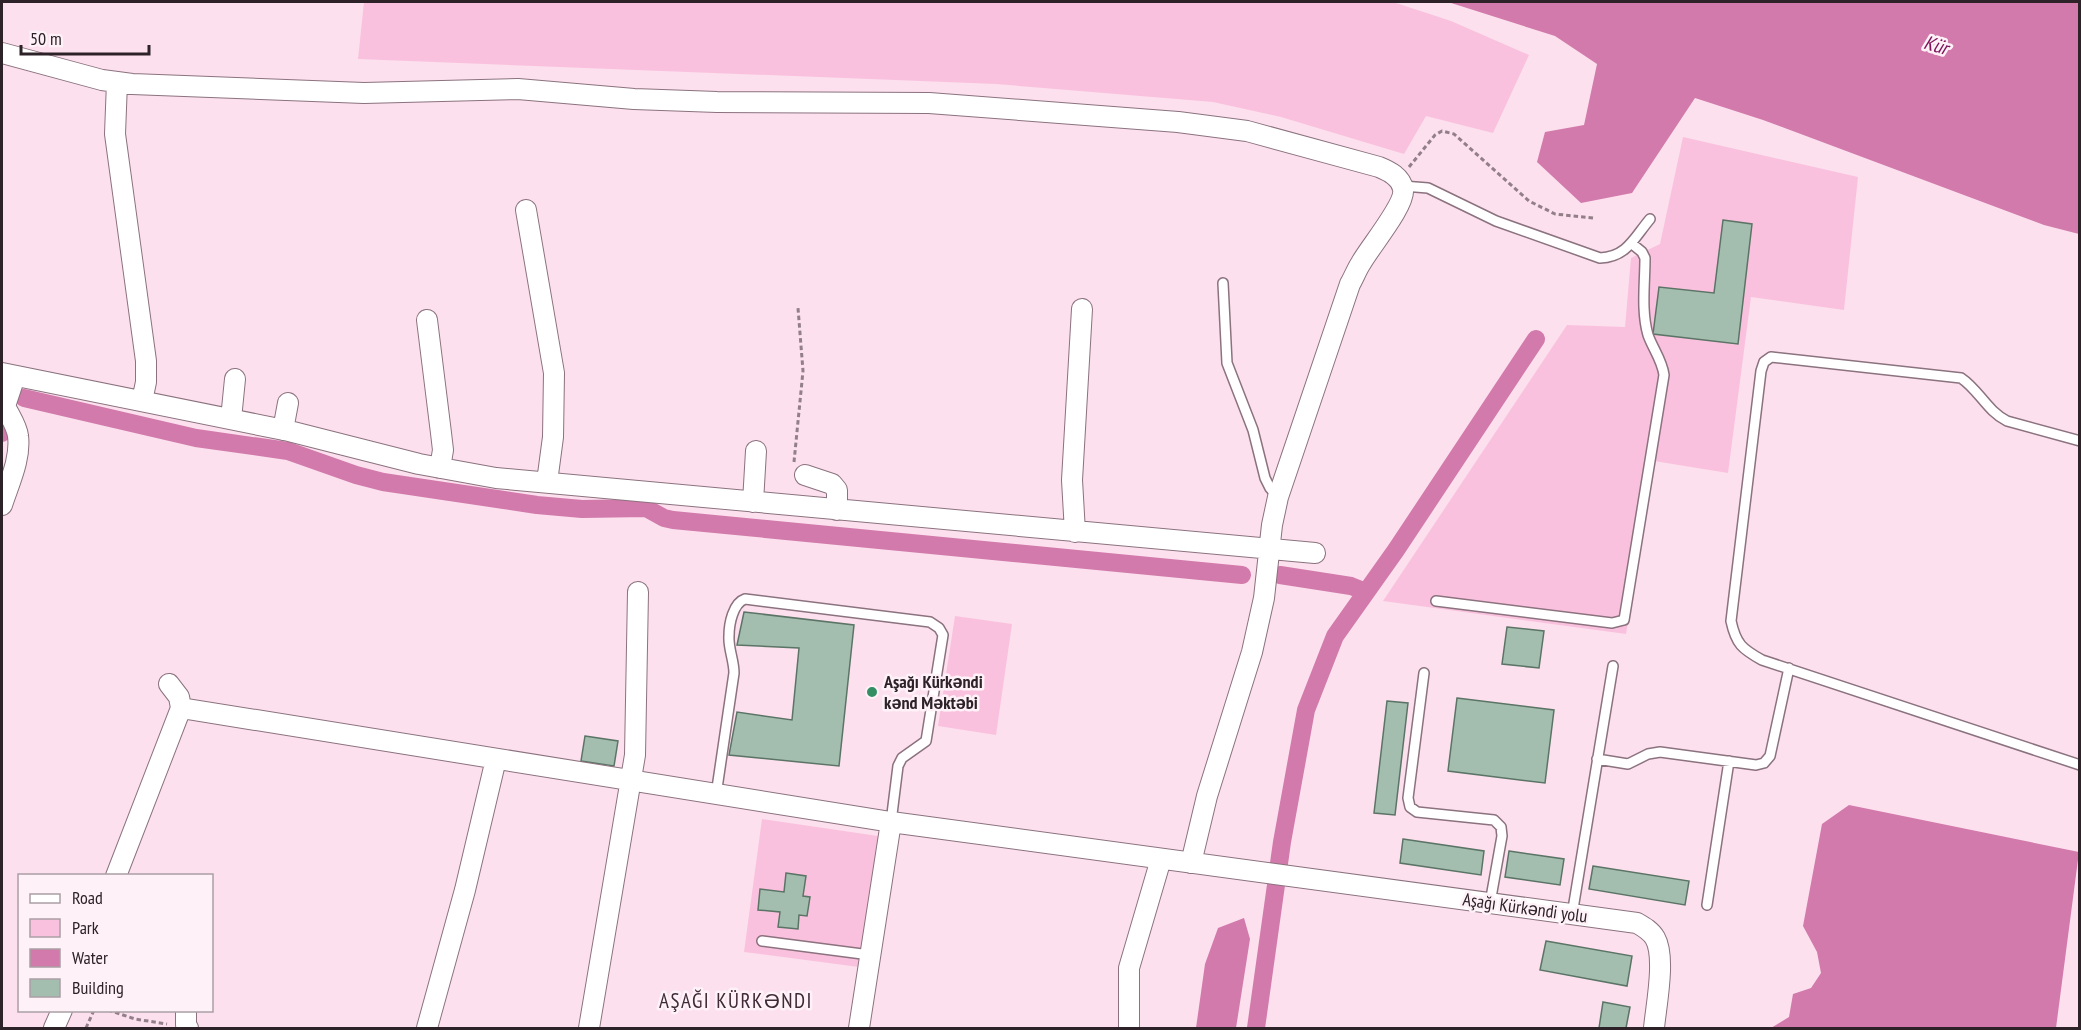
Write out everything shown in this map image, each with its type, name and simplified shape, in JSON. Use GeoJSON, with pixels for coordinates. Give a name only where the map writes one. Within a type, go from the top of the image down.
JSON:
{"type":"FeatureCollection","features":[{"type":"Feature","properties":{"kind":"street"},"geometry":{"type":"LineString","coordinates":[[2,53],[117,82],[330,92],[518,89],[634,99],[717,102],[929,103],[1178,122],[1247,131],[1379,167],[1389,172],[1401,183],[1402,198],[1396,211],[1361,262],[1350,284],[1278,497],[1264,598],[1252,652],[1207,796],[1191,864]]}},
{"type":"Feature","properties":{"kind":"street"},"geometry":{"type":"LineString","coordinates":[[117,82],[115,134],[146,361],[146,382],[142,401]]}},
{"type":"Feature","properties":{"kind":"street"},"geometry":{"type":"LineString","coordinates":[[526,210],[554,374],[553,436],[547,482]]}},
{"type":"Feature","properties":{"kind":"street"},"geometry":{"type":"LineString","coordinates":[[1075,532],[1072,480],[1082,309]]}},
{"type":"Feature","properties":{"kind":"street"},"geometry":{"type":"LineString","coordinates":[[427,320],[441,433],[441,468]]}},
{"type":"Feature","properties":{"kind":"street"},"geometry":{"type":"LineString","coordinates":[[2,504],[15,465],[18,434],[3,407],[8,374],[283,430],[441,468],[496,478],[1316,553]]}},
{"type":"Feature","properties":{"kind":"street"},"geometry":{"type":"LineString","coordinates":[[231,419],[236,379]]}},
{"type":"Feature","properties":{"kind":"street"},"geometry":{"type":"LineString","coordinates":[[283,430],[288,403]]}},
{"type":"Feature","properties":{"kind":"street"},"geometry":{"type":"LineString","coordinates":[[753,502],[756,451]]}},
{"type":"Feature","properties":{"kind":"street"},"geometry":{"type":"LineString","coordinates":[[799,473],[832,484],[837,490],[837,510]]}},
{"type":"Feature","properties":{"kind":"street"},"geometry":{"type":"LineString","coordinates":[[589,1029],[637,738],[638,592]]}},
{"type":"Feature","properties":{"kind":"street"},"geometry":{"type":"LineString","coordinates":[[117,874],[181,708],[179,697],[170,684]]}},
{"type":"Feature","properties":{"kind":"street","name":"Aşağı Kürkəndi yolu"},"geometry":{"type":"LineString","coordinates":[[181,708],[891,822],[1636,923],[1646,928],[1659,946],[1654,1029]]}},
{"type":"Feature","properties":{"kind":"street"},"geometry":{"type":"LineString","coordinates":[[427,1029],[465,890],[496,759]]}},
{"type":"Feature","properties":{"kind":"street"},"geometry":{"type":"LineString","coordinates":[[859,1029],[891,822]]}},
{"type":"Feature","properties":{"kind":"street"},"geometry":{"type":"LineString","coordinates":[[1129,1029],[1129,968],[1161,859]]}},
{"type":"Feature","properties":{"kind":"street"},"geometry":{"type":"LineString","coordinates":[[54,1029],[62,1012]]}},
{"type":"Feature","properties":{"kind":"lane"},"geometry":{"type":"LineString","coordinates":[[1401,183],[1428,188],[1496,221],[1600,258],[1614,258],[1623,252],[1650,219]]}},
{"type":"Feature","properties":{"kind":"lane"},"geometry":{"type":"LineString","coordinates":[[1436,601],[1612,623],[1624,620],[1665,375],[1648,333],[1645,315],[1645,258],[1642,252],[1631,243]]}},
{"type":"Feature","properties":{"kind":"lane"},"geometry":{"type":"LineString","coordinates":[[1223,283],[1227,363],[1253,430],[1265,478],[1278,497]]}},
{"type":"Feature","properties":{"kind":"lane"},"geometry":{"type":"LineString","coordinates":[[2079,441],[2007,421],[1998,416],[1972,386],[1961,378],[1771,357],[1764,362],[1761,371],[1731,621],[1734,636],[1744,650],[1762,660],[2079,765]]}},
{"type":"Feature","properties":{"kind":"lane"},"geometry":{"type":"LineString","coordinates":[[716,795],[734,673],[729,636],[736,605],[740,601],[745,599],[930,622],[939,628],[942,635],[942,646],[926,741],[902,758],[898,766],[891,822]]}},
{"type":"Feature","properties":{"kind":"lane"},"geometry":{"type":"LineString","coordinates":[[1572,915],[1613,666]]}},
{"type":"Feature","properties":{"kind":"lane"},"geometry":{"type":"LineString","coordinates":[[1598,759],[1628,764],[1648,754],[1660,752],[1756,765],[1764,763],[1770,756],[1789,668]]}},
{"type":"Feature","properties":{"kind":"lane"},"geometry":{"type":"LineString","coordinates":[[1424,673],[1408,798],[1410,807],[1417,812],[1494,820],[1501,827],[1502,836],[1490,903]]}},
{"type":"Feature","properties":{"kind":"lane"},"geometry":{"type":"LineString","coordinates":[[1707,905],[1729,761]]}},
{"type":"Feature","properties":{"kind":"lane"},"geometry":{"type":"LineString","coordinates":[[762,941],[870,955]]}},
{"type":"Feature","properties":{"kind":"path"},"geometry":{"type":"LineString","coordinates":[[1401,183],[1435,135],[1442,131],[1454,134],[1529,201],[1555,214],[1593,218]]}},
{"type":"Feature","properties":{"kind":"path"},"geometry":{"type":"LineString","coordinates":[[798,308],[803,371],[799,473]]}},
{"type":"Feature","properties":{"kind":"path"},"geometry":{"type":"LineString","coordinates":[[86,1029],[94,1012]]}},
{"type":"Feature","properties":{"kind":"path"},"geometry":{"type":"LineString","coordinates":[[112,1012],[146,1021],[187,1021]]}},
{"type":"Feature","properties":{"kind":"green space"},"geometry":{"type":"Polygon","coordinates":[[[364,2],[1393,2],[1451,21],[1529,55],[1493,133],[1426,116],[1404,154],[1281,117],[1213,102],[996,84],[358,59],[364,2]]]}},
{"type":"Feature","properties":{"kind":"green space"},"geometry":{"type":"Polygon","coordinates":[[[1683,137],[1858,177],[1844,310],[1751,297],[1728,473],[1654,461],[1626,634],[1383,601],[1567,325],[1625,327],[1631,258],[1660,244],[1683,137]]]}},
{"type":"Feature","properties":{"kind":"green space"},"geometry":{"type":"Polygon","coordinates":[[[955,616],[1012,624],[996,735],[938,726],[955,616]]]}},
{"type":"Feature","properties":{"kind":"green space"},"geometry":{"type":"Polygon","coordinates":[[[762,819],[878,836],[859,967],[744,952],[762,819]]]}},
{"type":"Feature","properties":{"kind":"water","name":"Kür"},"geometry":{"type":"Polygon","coordinates":[[[1448,2],[2079,2],[2079,234],[2044,225],[1763,120],[1695,98],[1632,193],[1581,203],[1537,162],[1545,132],[1584,125],[1597,64],[1555,36],[1448,2]]]}},
{"type":"Feature","properties":{"kind":"water"},"geometry":{"type":"Polygon","coordinates":[[[1849,805],[2079,852],[2056,1028],[1771,1028],[1789,1017],[1793,994],[1811,988],[1821,973],[1817,952],[1803,926],[1822,824],[1849,805]]]}},
{"type":"Feature","properties":{"kind":"water"},"geometry":{"type":"Polygon","coordinates":[[[1244,918],[1250,939],[1236,1028],[1196,1028],[1205,964],[1218,928],[1244,918]]]}},
{"type":"Feature","properties":{"kind":"building"},"geometry":{"type":"Polygon","coordinates":[[[1723,220],[1752,224],[1738,344],[1653,334],[1659,287],[1714,293],[1723,220]]]}},
{"type":"Feature","properties":{"kind":"building"},"geometry":{"type":"Polygon","coordinates":[[[744,612],[854,625],[839,766],[729,755],[737,712],[792,720],[799,648],[737,645],[744,612]]]}},
{"type":"Feature","properties":{"kind":"building"},"geometry":{"type":"Polygon","coordinates":[[[1507,627],[1544,631],[1539,668],[1502,664],[1507,627]]]}},
{"type":"Feature","properties":{"kind":"building"},"geometry":{"type":"Polygon","coordinates":[[[1457,698],[1554,710],[1545,783],[1448,771],[1457,698]]]}},
{"type":"Feature","properties":{"kind":"building"},"geometry":{"type":"Polygon","coordinates":[[[1387,701],[1408,703],[1395,815],[1374,813],[1387,701]]]}},
{"type":"Feature","properties":{"kind":"building"},"geometry":{"type":"Polygon","coordinates":[[[585,736],[618,741],[614,766],[581,761],[585,736]]]}},
{"type":"Feature","properties":{"kind":"building"},"geometry":{"type":"Polygon","coordinates":[[[1403,839],[1484,851],[1481,875],[1400,863],[1403,839]]]}},
{"type":"Feature","properties":{"kind":"building"},"geometry":{"type":"Polygon","coordinates":[[[1509,851],[1564,859],[1560,885],[1505,877],[1509,851]]]}},
{"type":"Feature","properties":{"kind":"building"},"geometry":{"type":"Polygon","coordinates":[[[1593,866],[1689,881],[1685,905],[1589,889],[1593,866]]]}},
{"type":"Feature","properties":{"kind":"building"},"geometry":{"type":"Polygon","coordinates":[[[786,873],[806,876],[803,896],[810,897],[807,916],[799,915],[798,929],[778,927],[780,912],[758,910],[760,889],[784,892],[786,873]]]}},
{"type":"Feature","properties":{"kind":"building"},"geometry":{"type":"Polygon","coordinates":[[[1546,941],[1632,956],[1627,986],[1540,970],[1546,941]]]}},
{"type":"Feature","properties":{"kind":"building"},"geometry":{"type":"Polygon","coordinates":[[[1603,1002],[1630,1007],[1626,1028],[1599,1028],[1603,1002]]]}},
{"type":"Feature","properties":{"kind":"waterway"},"geometry":{"type":"LineString","coordinates":[[1256,1028],[1282,842],[1306,710],[1335,636],[1396,550],[1536,339]]}},
{"type":"Feature","properties":{"kind":"waterway"},"geometry":{"type":"LineString","coordinates":[[24,398],[196,438],[288,451],[383,482],[537,505],[582,509],[646,508],[664,518],[673,520],[1242,575]]}},
{"type":"Feature","properties":{"kind":"waterway"},"geometry":{"type":"LineString","coordinates":[[1280,575],[1351,586],[1366,592]]}},
{"type":"Feature","properties":{"kind":"place","name":"Aşağı Kürkəndi kənd Məktəbi"},"geometry":{"type":"Point","coordinates":[872,692]}},
{"type":"Feature","properties":{"kind":"district","name":"AŞAĞI KÜRKƏNDI"},"geometry":{"type":"Point","coordinates":[736,1001]}}]}
